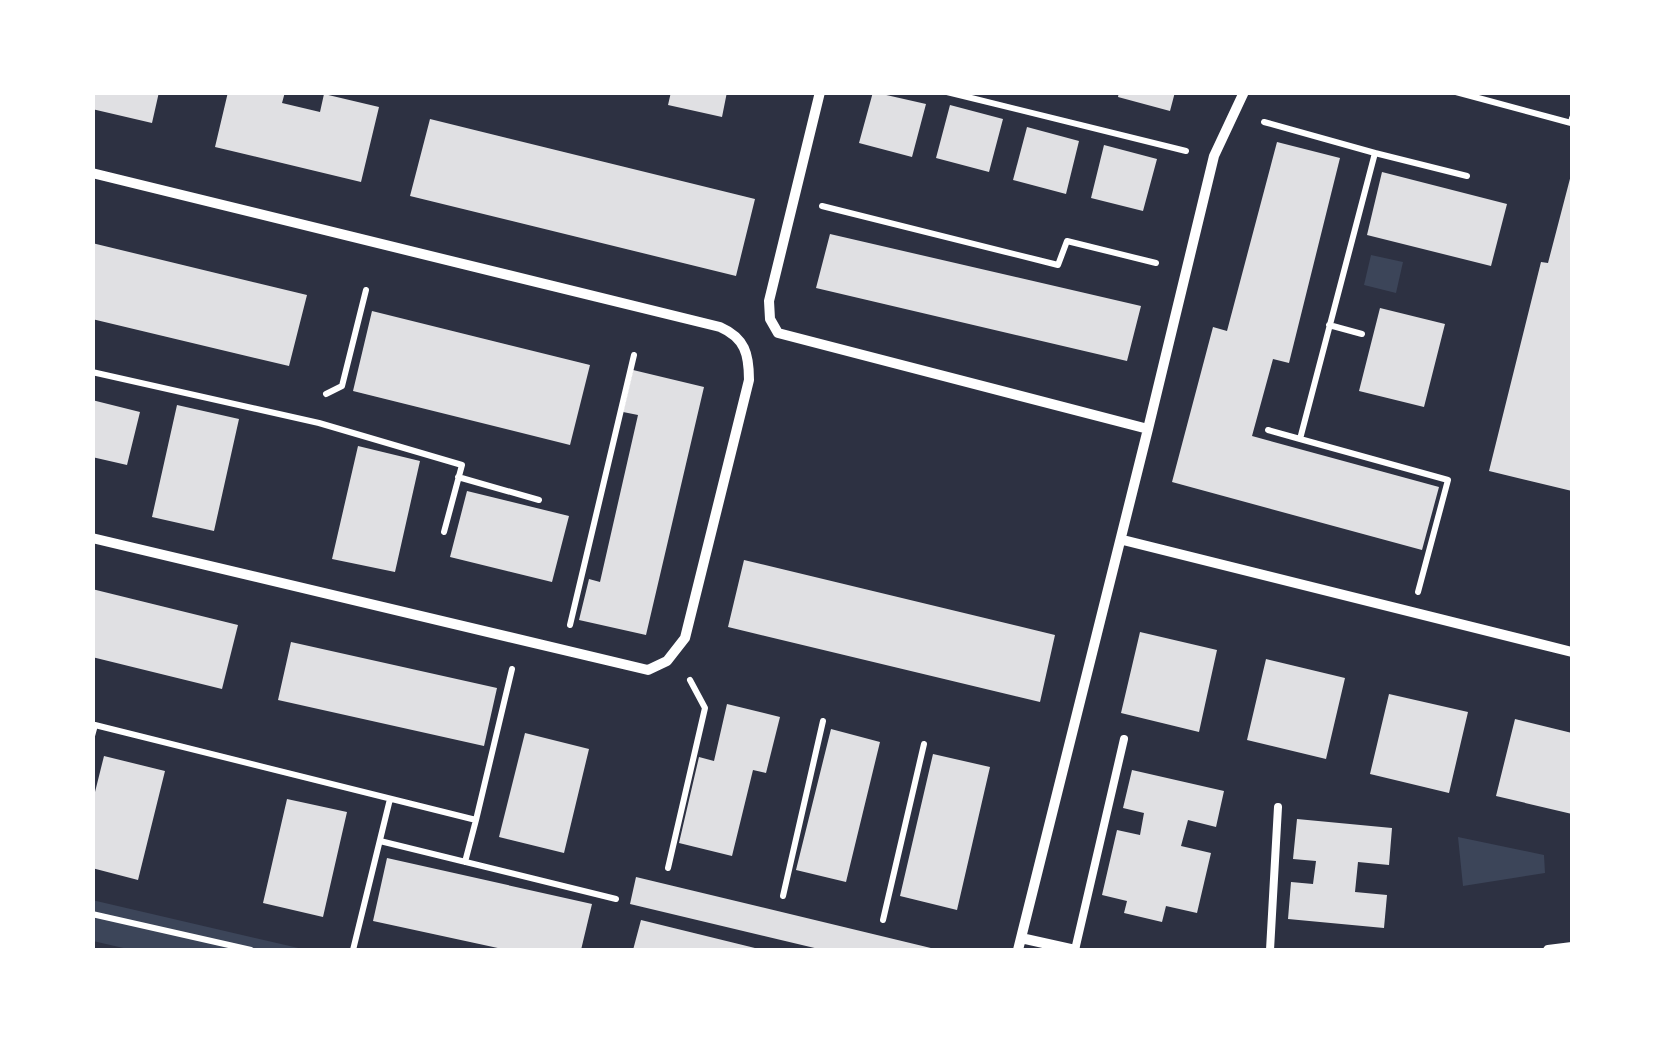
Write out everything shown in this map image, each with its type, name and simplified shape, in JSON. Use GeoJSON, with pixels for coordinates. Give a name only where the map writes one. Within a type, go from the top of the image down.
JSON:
{"type":"FeatureCollection","features":[{"type":"Feature","properties":{"kind":"street"},"geometry":{"type":"LineString","coordinates":[[820,92],[769,302],[773,327],[790,339],[1148,429]]}},
{"type":"Feature","properties":{"kind":"street"},"geometry":{"type":"LineString","coordinates":[[1018,950],[1123,540],[1214,156],[1244,92]]}},
{"type":"Feature","properties":{"kind":"street"},"geometry":{"type":"LineString","coordinates":[[92,173],[720,327],[742,342],[749,380],[679,650],[659,666],[636,670],[92,538]]}},
{"type":"Feature","properties":{"kind":"street"},"geometry":{"type":"LineString","coordinates":[[1123,540],[1572,652]]}},
{"type":"Feature","properties":{"kind":"street"},"geometry":{"type":"LineString","coordinates":[[1021,938],[1075,950]]}},
{"type":"Feature","properties":{"kind":"street"},"geometry":{"type":"LineString","coordinates":[[1548,950],[1572,947]]}},
{"type":"Feature","properties":{"kind":"lane"},"geometry":{"type":"LineString","coordinates":[[1075,950],[1124,738]]}},
{"type":"Feature","properties":{"kind":"lane"},"geometry":{"type":"LineString","coordinates":[[1270,950],[1278,807]]}},
{"type":"Feature","properties":{"kind":"path"},"geometry":{"type":"LineString","coordinates":[[947,92],[1186,151]]}},
{"type":"Feature","properties":{"kind":"path"},"geometry":{"type":"LineString","coordinates":[[1456,92],[1571,123],[1572,118]]}},
{"type":"Feature","properties":{"kind":"path"},"geometry":{"type":"LineString","coordinates":[[1264,122],[1467,176]]}},
{"type":"Feature","properties":{"kind":"path"},"geometry":{"type":"LineString","coordinates":[[1300,439],[1375,153]]}},
{"type":"Feature","properties":{"kind":"path"},"geometry":{"type":"LineString","coordinates":[[822,206],[1058,265],[1066,242],[1156,263]]}},
{"type":"Feature","properties":{"kind":"path"},"geometry":{"type":"LineString","coordinates":[[326,394],[342,386],[366,290]]}},
{"type":"Feature","properties":{"kind":"path"},"geometry":{"type":"LineString","coordinates":[[1330,324],[1362,334]]}},
{"type":"Feature","properties":{"kind":"path"},"geometry":{"type":"LineString","coordinates":[[570,624],[634,355]]}},
{"type":"Feature","properties":{"kind":"path"},"geometry":{"type":"LineString","coordinates":[[92,372],[354,434],[462,465],[444,532]]}},
{"type":"Feature","properties":{"kind":"path"},"geometry":{"type":"LineString","coordinates":[[1268,430],[1448,480],[1413,613]]}},
{"type":"Feature","properties":{"kind":"path"},"geometry":{"type":"LineString","coordinates":[[458,477],[539,500]]}},
{"type":"Feature","properties":{"kind":"path"},"geometry":{"type":"LineString","coordinates":[[465,862],[512,669]]}},
{"type":"Feature","properties":{"kind":"path"},"geometry":{"type":"LineString","coordinates":[[668,868],[704,708],[690,680]]}},
{"type":"Feature","properties":{"kind":"path"},"geometry":{"type":"LineString","coordinates":[[783,896],[823,720]]}},
{"type":"Feature","properties":{"kind":"path"},"geometry":{"type":"LineString","coordinates":[[92,736],[94,725],[476,820]]}},
{"type":"Feature","properties":{"kind":"path"},"geometry":{"type":"LineString","coordinates":[[883,920],[924,744]]}},
{"type":"Feature","properties":{"kind":"path"},"geometry":{"type":"LineString","coordinates":[[353,950],[390,798]]}},
{"type":"Feature","properties":{"kind":"path"},"geometry":{"type":"LineString","coordinates":[[380,840],[616,899]]}},
{"type":"Feature","properties":{"kind":"path"},"geometry":{"type":"LineString","coordinates":[[92,914],[252,950]]}},
{"type":"Feature","properties":{"kind":"shaded area"},"geometry":{"type":"Polygon","coordinates":[[[1371,255],[1403,262],[1396,293],[1364,285],[1371,255]]]}},
{"type":"Feature","properties":{"kind":"shaded area"},"geometry":{"type":"Polygon","coordinates":[[[1458,837],[1544,855],[1545,873],[1463,886],[1458,837]]]}},
{"type":"Feature","properties":{"kind":"shaded area"},"geometry":{"type":"Polygon","coordinates":[[[92,900],[307,950],[132,950],[93,941],[92,900]]]}},
{"type":"Feature","properties":{"kind":"building"},"geometry":{"type":"Polygon","coordinates":[[[92,92],[159,92],[152,123],[92,109],[92,92]]]}},
{"type":"Feature","properties":{"kind":"building"},"geometry":{"type":"Polygon","coordinates":[[[228,92],[285,92],[282,103],[320,112],[324,94],[379,107],[361,182],[215,147],[228,92]]]}},
{"type":"Feature","properties":{"kind":"building"},"geometry":{"type":"Polygon","coordinates":[[[671,92],[727,92],[722,117],[668,105],[671,92]]]}},
{"type":"Feature","properties":{"kind":"building"},"geometry":{"type":"Polygon","coordinates":[[[873,92],[926,104],[912,157],[859,143],[873,92]]]}},
{"type":"Feature","properties":{"kind":"building"},"geometry":{"type":"Polygon","coordinates":[[[1119,92],[1175,92],[1170,111],[1118,97],[1119,92]]]}},
{"type":"Feature","properties":{"kind":"building"},"geometry":{"type":"Polygon","coordinates":[[[950,105],[1003,119],[989,172],[936,158],[950,105]]]}},
{"type":"Feature","properties":{"kind":"building"},"geometry":{"type":"Polygon","coordinates":[[[430,119],[755,199],[736,276],[410,196],[430,119]]]}},
{"type":"Feature","properties":{"kind":"building"},"geometry":{"type":"Polygon","coordinates":[[[1027,127],[1079,141],[1066,194],[1013,180],[1027,127]]]}},
{"type":"Feature","properties":{"kind":"building"},"geometry":{"type":"Polygon","coordinates":[[[1277,142],[1340,158],[1289,363],[1273,359],[1252,436],[1439,487],[1422,550],[1172,482],[1213,327],[1227,331],[1277,142]]]}},
{"type":"Feature","properties":{"kind":"building"},"geometry":{"type":"Polygon","coordinates":[[[1104,145],[1157,159],[1143,211],[1091,198],[1104,145]]]}},
{"type":"Feature","properties":{"kind":"building"},"geometry":{"type":"Polygon","coordinates":[[[1572,171],[1572,491],[1489,471],[1541,262],[1548,263],[1572,171]]]}},
{"type":"Feature","properties":{"kind":"building"},"geometry":{"type":"Polygon","coordinates":[[[1382,172],[1507,204],[1491,266],[1367,235],[1382,172]]]}},
{"type":"Feature","properties":{"kind":"building"},"geometry":{"type":"Polygon","coordinates":[[[830,234],[1141,306],[1127,361],[816,288],[830,234]]]}},
{"type":"Feature","properties":{"kind":"building"},"geometry":{"type":"Polygon","coordinates":[[[92,243],[307,295],[289,366],[92,319],[92,243]]]}},
{"type":"Feature","properties":{"kind":"building"},"geometry":{"type":"Polygon","coordinates":[[[1380,308],[1445,324],[1424,407],[1359,391],[1380,308]]]}},
{"type":"Feature","properties":{"kind":"building"},"geometry":{"type":"Polygon","coordinates":[[[372,311],[590,365],[570,445],[353,391],[372,311]]]}},
{"type":"Feature","properties":{"kind":"building"},"geometry":{"type":"Polygon","coordinates":[[[633,370],[704,387],[646,635],[579,620],[589,579],[600,582],[638,415],[623,412],[633,370]]]}},
{"type":"Feature","properties":{"kind":"building"},"geometry":{"type":"Polygon","coordinates":[[[92,400],[140,412],[127,465],[92,457],[92,400]]]}},
{"type":"Feature","properties":{"kind":"building"},"geometry":{"type":"Polygon","coordinates":[[[177,405],[239,419],[214,531],[152,517],[177,405]]]}},
{"type":"Feature","properties":{"kind":"building"},"geometry":{"type":"Polygon","coordinates":[[[358,446],[420,461],[395,572],[332,559],[358,446]]]}},
{"type":"Feature","properties":{"kind":"building"},"geometry":{"type":"Polygon","coordinates":[[[467,491],[569,516],[552,582],[450,557],[467,491]]]}},
{"type":"Feature","properties":{"kind":"building"},"geometry":{"type":"Polygon","coordinates":[[[744,560],[1055,635],[1040,702],[728,627],[744,560]]]}},
{"type":"Feature","properties":{"kind":"building"},"geometry":{"type":"Polygon","coordinates":[[[92,589],[238,625],[222,689],[92,657],[92,589]]]}},
{"type":"Feature","properties":{"kind":"building"},"geometry":{"type":"Polygon","coordinates":[[[1140,632],[1217,650],[1199,732],[1121,713],[1140,632]]]}},
{"type":"Feature","properties":{"kind":"building"},"geometry":{"type":"Polygon","coordinates":[[[291,642],[497,688],[484,746],[278,700],[291,642]]]}},
{"type":"Feature","properties":{"kind":"building"},"geometry":{"type":"Polygon","coordinates":[[[1266,659],[1345,678],[1326,759],[1247,740],[1266,659]]]}},
{"type":"Feature","properties":{"kind":"building"},"geometry":{"type":"Polygon","coordinates":[[[1389,694],[1468,712],[1449,793],[1370,774],[1389,694]]]}},
{"type":"Feature","properties":{"kind":"building"},"geometry":{"type":"Polygon","coordinates":[[[727,704],[780,717],[766,773],[753,770],[732,856],[679,843],[699,757],[714,761],[727,704]]]}},
{"type":"Feature","properties":{"kind":"building"},"geometry":{"type":"Polygon","coordinates":[[[1515,719],[1572,733],[1572,814],[1496,796],[1515,719]]]}},
{"type":"Feature","properties":{"kind":"building"},"geometry":{"type":"Polygon","coordinates":[[[831,729],[880,742],[846,882],[796,870],[831,729]]]}},
{"type":"Feature","properties":{"kind":"building"},"geometry":{"type":"Polygon","coordinates":[[[525,733],[589,749],[564,853],[499,837],[525,733]]]}},
{"type":"Feature","properties":{"kind":"building"},"geometry":{"type":"Polygon","coordinates":[[[933,754],[990,767],[957,910],[900,896],[933,754]]]}},
{"type":"Feature","properties":{"kind":"building"},"geometry":{"type":"Polygon","coordinates":[[[104,756],[165,771],[138,880],[92,868],[92,804],[104,756]]]}},
{"type":"Feature","properties":{"kind":"building"},"geometry":{"type":"Polygon","coordinates":[[[1132,770],[1224,791],[1216,827],[1188,820],[1181,846],[1211,853],[1197,913],[1166,906],[1162,922],[1124,913],[1127,901],[1102,895],[1117,830],[1140,835],[1144,813],[1123,808],[1132,770]]]}},
{"type":"Feature","properties":{"kind":"building"},"geometry":{"type":"Polygon","coordinates":[[[287,799],[347,812],[323,917],[263,903],[287,799]]]}},
{"type":"Feature","properties":{"kind":"building"},"geometry":{"type":"Polygon","coordinates":[[[1297,819],[1392,828],[1389,865],[1358,862],[1355,892],[1387,895],[1384,928],[1288,919],[1291,882],[1313,884],[1316,861],[1293,859],[1297,819]]]}},
{"type":"Feature","properties":{"kind":"building"},"geometry":{"type":"Polygon","coordinates":[[[387,858],[592,904],[581,950],[507,950],[373,921],[387,858]]]}},
{"type":"Feature","properties":{"kind":"building"},"geometry":{"type":"Polygon","coordinates":[[[636,877],[935,950],[823,950],[630,904],[636,877]]]}},
{"type":"Feature","properties":{"kind":"building"},"geometry":{"type":"Polygon","coordinates":[[[641,920],[759,949],[759,950],[633,950],[641,920]]]}}]}
